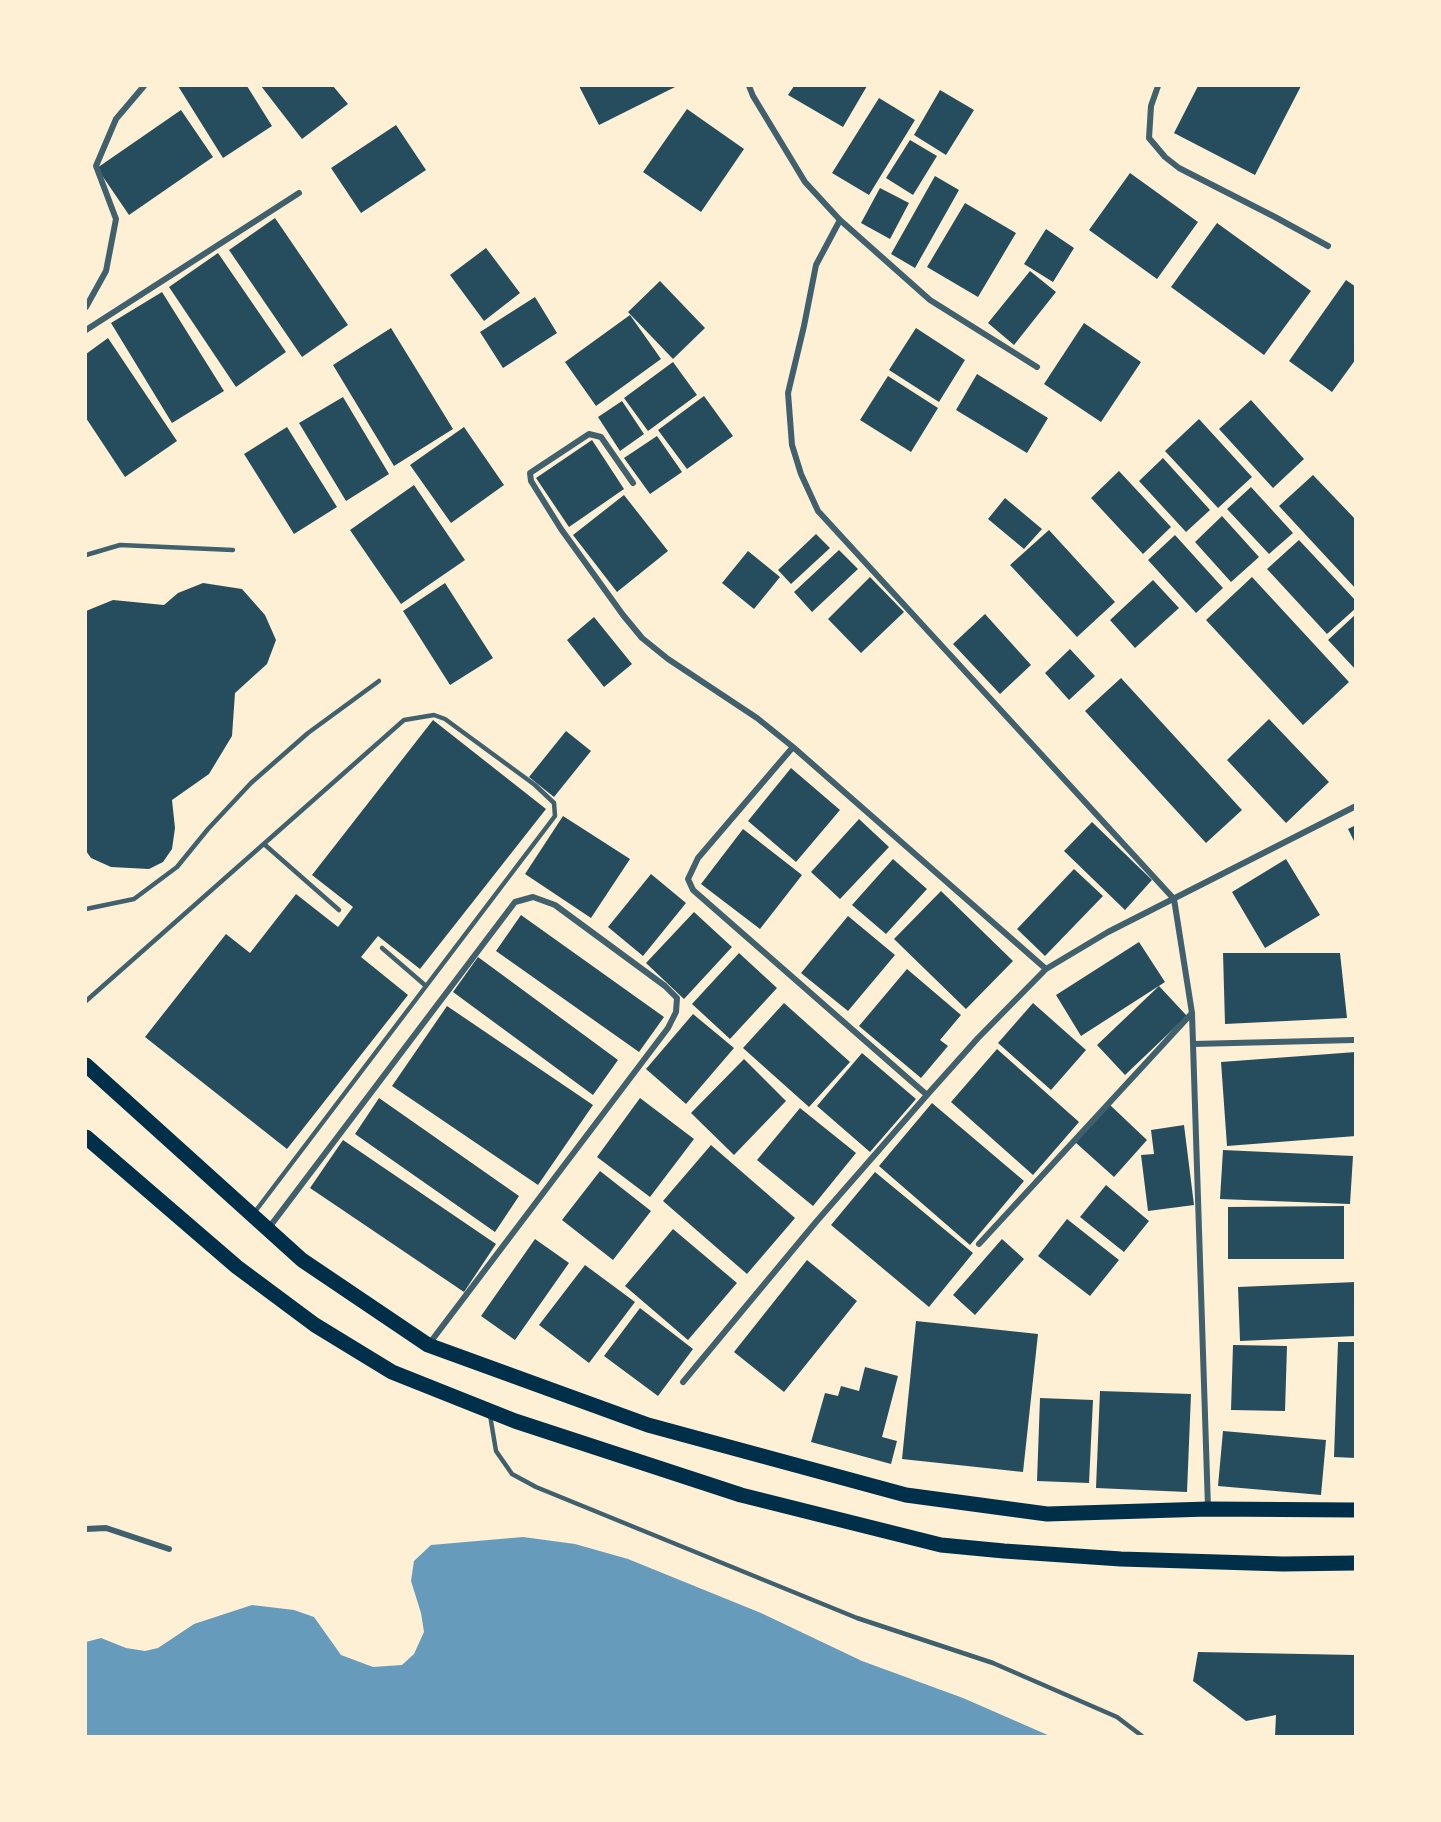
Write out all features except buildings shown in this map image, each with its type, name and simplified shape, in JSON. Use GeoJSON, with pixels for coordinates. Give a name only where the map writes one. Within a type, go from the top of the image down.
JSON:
{"type":"FeatureCollection","features":[{"type":"Feature","properties":{"kind":"main road"},"geometry":{"type":"LineString","coordinates":[[86,1065],[302,1260],[428,1345],[648,1425],[906,1495],[1047,1514],[1208,1509],[1356,1510]]}},
{"type":"Feature","properties":{"kind":"main road"},"geometry":{"type":"LineString","coordinates":[[86,1137],[237,1268],[315,1325],[392,1372],[490,1412],[741,1495],[941,1545],[1120,1559],[1283,1564],[1356,1563]]}},
{"type":"Feature","properties":{"kind":"street"},"geometry":{"type":"LineString","coordinates":[[86,307],[106,271],[116,219],[96,166],[116,119],[144,86]]}},
{"type":"Feature","properties":{"kind":"street"},"geometry":{"type":"LineString","coordinates":[[749,86],[805,182],[840,220],[930,300],[1037,367]]}},
{"type":"Feature","properties":{"kind":"street"},"geometry":{"type":"LineString","coordinates":[[1158,86],[1151,106],[1149,138],[1164,157],[1179,168],[1328,246]]}},
{"type":"Feature","properties":{"kind":"street"},"geometry":{"type":"LineString","coordinates":[[86,330],[299,193]]}},
{"type":"Feature","properties":{"kind":"street"},"geometry":{"type":"LineString","coordinates":[[840,220],[816,266],[788,393],[792,444],[801,474],[818,511],[1174,898],[1192,1013],[1208,1509]]}},
{"type":"Feature","properties":{"kind":"street"},"geometry":{"type":"LineString","coordinates":[[633,483],[601,437],[589,434],[530,473],[531,482],[561,529],[642,638],[668,659],[757,718],[793,747],[1046,969]]}},
{"type":"Feature","properties":{"kind":"street"},"geometry":{"type":"LineString","coordinates":[[793,747],[698,858],[688,879],[693,890],[927,1095]]}},
{"type":"Feature","properties":{"kind":"street"},"geometry":{"type":"LineString","coordinates":[[683,1382],[816,1222],[927,1095],[978,1038],[1046,969],[1108,932],[1356,806]]}},
{"type":"Feature","properties":{"kind":"street"},"geometry":{"type":"LineString","coordinates":[[268,1229],[515,902],[533,897],[555,905],[581,923],[665,986],[677,998],[676,1012],[668,1028],[428,1345]]}},
{"type":"Feature","properties":{"kind":"street"},"geometry":{"type":"LineString","coordinates":[[979,1244],[1192,1013]]}},
{"type":"Feature","properties":{"kind":"street"},"geometry":{"type":"LineString","coordinates":[[1193,1044],[1354,1040]]}},
{"type":"Feature","properties":{"kind":"street"},"geometry":{"type":"LineString","coordinates":[[86,1529],[105,1528],[169,1549]]}},
{"type":"Feature","properties":{"kind":"lane"},"geometry":{"type":"LineString","coordinates":[[86,555],[120,545],[233,550]]}},
{"type":"Feature","properties":{"kind":"lane"},"geometry":{"type":"LineString","coordinates":[[86,909],[134,899],[177,867],[208,829],[252,783],[308,733],[379,681]]}},
{"type":"Feature","properties":{"kind":"lane"},"geometry":{"type":"LineString","coordinates":[[86,1001],[404,720],[425,715],[445,719],[543,792],[554,804],[555,816],[252,1216]]}},
{"type":"Feature","properties":{"kind":"lane"},"geometry":{"type":"LineString","coordinates":[[264,844],[339,910]]}},
{"type":"Feature","properties":{"kind":"lane"},"geometry":{"type":"LineString","coordinates":[[382,948],[426,986]]}},
{"type":"Feature","properties":{"kind":"lane"},"geometry":{"type":"LineString","coordinates":[[490,1412],[496,1451],[512,1474],[536,1487],[857,1618],[993,1663],[1117,1717],[1142,1737]]}},
{"type":"Feature","properties":{"kind":"water"},"geometry":{"type":"Polygon","coordinates":[[[523,1537],[575,1544],[628,1559],[761,1613],[862,1661],[963,1698],[1050,1736],[86,1736],[86,1642],[101,1638],[126,1648],[145,1651],[158,1648],[194,1624],[252,1605],[294,1610],[314,1617],[341,1655],[373,1667],[402,1665],[414,1654],[424,1632],[411,1581],[414,1561],[431,1545],[523,1537]]]}}]}
